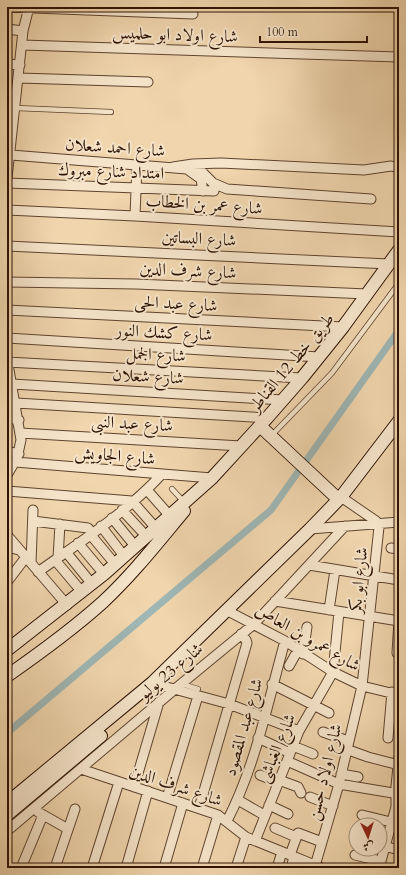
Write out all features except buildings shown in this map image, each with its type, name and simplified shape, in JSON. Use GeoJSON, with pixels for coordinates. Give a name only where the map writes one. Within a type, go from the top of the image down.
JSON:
{"type":"FeatureCollection","features":[{"type":"Feature","properties":{"kind":"main road","name":"طريق خط 12 القناطر"},"geometry":{"type":"LineString","coordinates":[[7,650],[77,606],[82,592],[120,560],[155,527],[178,511],[212,478],[302,378],[343,327],[399,250]]}},
{"type":"Feature","properties":{"kind":"main road","name":"شارع 23 يوليو"},"geometry":{"type":"LineString","coordinates":[[7,803],[152,683],[310,529],[339,498],[399,421]]}},
{"type":"Feature","properties":{"kind":"main road"},"geometry":{"type":"LineString","coordinates":[[264,422],[271,436],[325,488],[339,498]]}},
{"type":"Feature","properties":{"kind":"main road","name":"طريق خط 12 القناطر"},"geometry":{"type":"LineString","coordinates":[[7,676],[45,650],[104,602],[161,541],[178,511]]}},
{"type":"Feature","properties":{"kind":"main road"},"geometry":{"type":"LineString","coordinates":[[7,658],[77,606],[125,573],[178,511]]}},
{"type":"Feature","properties":{"kind":"main road"},"geometry":{"type":"LineString","coordinates":[[7,668],[77,606]]}},
{"type":"Feature","properties":{"kind":"main road"},"geometry":{"type":"LineString","coordinates":[[7,815],[87,748],[118,719],[125,705]]}},
{"type":"Feature","properties":{"kind":"street"},"geometry":{"type":"LineString","coordinates":[[7,8],[193,14]]}},
{"type":"Feature","properties":{"kind":"street"},"geometry":{"type":"LineString","coordinates":[[7,178],[11,155],[13,105],[19,78],[23,31],[28,8]]}},
{"type":"Feature","properties":{"kind":"street"},"geometry":{"type":"LineString","coordinates":[[7,29],[23,31]]}},
{"type":"Feature","properties":{"kind":"street","name":"شارع اولاد ابو حلميس"},"geometry":{"type":"LineString","coordinates":[[22,45],[399,57]]}},
{"type":"Feature","properties":{"kind":"street"},"geometry":{"type":"LineString","coordinates":[[7,64],[20,65]]}},
{"type":"Feature","properties":{"kind":"street"},"geometry":{"type":"LineString","coordinates":[[19,78],[148,82]]}},
{"type":"Feature","properties":{"kind":"street","name":"شارع احمد شعلان"},"geometry":{"type":"LineString","coordinates":[[11,155],[187,169],[201,179],[203,190]]}},
{"type":"Feature","properties":{"kind":"street"},"geometry":{"type":"LineString","coordinates":[[194,164],[213,183],[227,189],[371,199]]}},
{"type":"Feature","properties":{"kind":"street"},"geometry":{"type":"LineString","coordinates":[[172,167],[194,164],[244,164],[364,170],[391,166],[399,168]]}},
{"type":"Feature","properties":{"kind":"street"},"geometry":{"type":"LineString","coordinates":[[135,216],[137,165]]}},
{"type":"Feature","properties":{"kind":"street","name":"امتداد شارع مبروك"},"geometry":{"type":"LineString","coordinates":[[7,183],[214,191]]}},
{"type":"Feature","properties":{"kind":"street","name":"شارع عمر بن الخطاب"},"geometry":{"type":"LineString","coordinates":[[7,210],[399,232]]}},
{"type":"Feature","properties":{"kind":"street","name":"شارع البساتين"},"geometry":{"type":"LineString","coordinates":[[7,246],[389,264]]}},
{"type":"Feature","properties":{"kind":"street","name":"شارع شرف الدين"},"geometry":{"type":"LineString","coordinates":[[7,282],[136,284],[367,294]]}},
{"type":"Feature","properties":{"kind":"street","name":"شارع عبد الحى"},"geometry":{"type":"LineString","coordinates":[[7,310],[343,327]]}},
{"type":"Feature","properties":{"kind":"street","name":"شارع كشك النور"},"geometry":{"type":"LineString","coordinates":[[7,338],[319,357]]}},
{"type":"Feature","properties":{"kind":"street"},"geometry":{"type":"LineString","coordinates":[[7,358],[10,386],[16,403],[19,420],[21,444],[17,458],[7,475]]}},
{"type":"Feature","properties":{"kind":"street","name":"شارع الجمل"},"geometry":{"type":"LineString","coordinates":[[8,362],[302,378]]}},
{"type":"Feature","properties":{"kind":"street","name":"شارع شعلان"},"geometry":{"type":"LineString","coordinates":[[10,386],[283,400]]}},
{"type":"Feature","properties":{"kind":"street"},"geometry":{"type":"LineString","coordinates":[[16,403],[264,422]]}},
{"type":"Feature","properties":{"kind":"street"},"geometry":{"type":"LineString","coordinates":[[7,418],[19,420]]}},
{"type":"Feature","properties":{"kind":"street","name":"شارع عبد النبى"},"geometry":{"type":"LineString","coordinates":[[20,433],[241,446]]}},
{"type":"Feature","properties":{"kind":"street","name":"شارع الجاويش"},"geometry":{"type":"LineString","coordinates":[[7,451],[17,458],[161,475],[212,478]]}},
{"type":"Feature","properties":{"kind":"street"},"geometry":{"type":"LineString","coordinates":[[38,572],[112,518],[147,490],[161,475]]}},
{"type":"Feature","properties":{"kind":"street"},"geometry":{"type":"LineString","coordinates":[[147,490],[178,511]]}},
{"type":"Feature","properties":{"kind":"street"},"geometry":{"type":"LineString","coordinates":[[7,491],[132,501],[155,527]]}},
{"type":"Feature","properties":{"kind":"street"},"geometry":{"type":"LineString","coordinates":[[339,498],[378,523]]}},
{"type":"Feature","properties":{"kind":"street"},"geometry":{"type":"LineString","coordinates":[[9,576],[28,560],[33,510]]}},
{"type":"Feature","properties":{"kind":"street"},"geometry":{"type":"LineString","coordinates":[[122,510],[146,536]]}},
{"type":"Feature","properties":{"kind":"street"},"geometry":{"type":"LineString","coordinates":[[112,518],[135,546]]}},
{"type":"Feature","properties":{"kind":"street"},"geometry":{"type":"LineString","coordinates":[[33,521],[88,528],[91,533],[120,560]]}},
{"type":"Feature","properties":{"kind":"street"},"geometry":{"type":"LineString","coordinates":[[310,529],[399,522]]}},
{"type":"Feature","properties":{"kind":"street","name":"شارع ابو بكر"},"geometry":{"type":"LineString","coordinates":[[362,686],[370,617],[378,523]]}},
{"type":"Feature","properties":{"kind":"street"},"geometry":{"type":"LineString","coordinates":[[60,524],[59,557],[82,592]]}},
{"type":"Feature","properties":{"kind":"street"},"geometry":{"type":"LineString","coordinates":[[100,526],[120,560]]}},
{"type":"Feature","properties":{"kind":"street","name":"شارع 23 يوليو"},"geometry":{"type":"LineString","coordinates":[[7,831],[177,686],[254,624],[345,526]]}},
{"type":"Feature","properties":{"kind":"street"},"geometry":{"type":"LineString","coordinates":[[7,535],[38,572],[77,606]]}},
{"type":"Feature","properties":{"kind":"street"},"geometry":{"type":"LineString","coordinates":[[78,543],[104,574]]}},
{"type":"Feature","properties":{"kind":"street"},"geometry":{"type":"LineString","coordinates":[[7,547],[19,550]]}},
{"type":"Feature","properties":{"kind":"street"},"geometry":{"type":"LineString","coordinates":[[59,557],[92,584]]}},
{"type":"Feature","properties":{"kind":"street"},"geometry":{"type":"LineString","coordinates":[[308,565],[399,580]]}},
{"type":"Feature","properties":{"kind":"street"},"geometry":{"type":"LineString","coordinates":[[329,610],[335,570]]}},
{"type":"Feature","properties":{"kind":"street"},"geometry":{"type":"LineString","coordinates":[[275,601],[370,617],[399,620],[398,648]]}},
{"type":"Feature","properties":{"kind":"street","name":"شارع عمرو بن العاص"},"geometry":{"type":"LineString","coordinates":[[226,610],[285,641],[333,672],[362,686],[396,694]]}},
{"type":"Feature","properties":{"kind":"street"},"geometry":{"type":"LineString","coordinates":[[333,672],[339,612]]}},
{"type":"Feature","properties":{"kind":"street"},"geometry":{"type":"LineString","coordinates":[[289,666],[301,652],[306,627]]}},
{"type":"Feature","properties":{"kind":"street"},"geometry":{"type":"LineString","coordinates":[[199,808],[247,643],[242,634]]}},
{"type":"Feature","properties":{"kind":"street","name":"شارع عبد المقصود"},"geometry":{"type":"LineString","coordinates":[[227,821],[238,800],[258,738],[285,641]]}},
{"type":"Feature","properties":{"kind":"street","name":"شارع الغباشى"},"geometry":{"type":"LineString","coordinates":[[255,841],[264,815],[299,731],[313,704],[333,672]]}},
{"type":"Feature","properties":{"kind":"street"},"geometry":{"type":"LineString","coordinates":[[152,683],[177,686],[198,692],[299,731]]}},
{"type":"Feature","properties":{"kind":"street"},"geometry":{"type":"LineString","coordinates":[[272,684],[329,713]]}},
{"type":"Feature","properties":{"kind":"street","name":"شارع اولاد حسن"},"geometry":{"type":"LineString","coordinates":[[318,867],[322,842],[339,784],[362,686]]}},
{"type":"Feature","properties":{"kind":"street"},"geometry":{"type":"LineString","coordinates":[[167,798],[198,692]]}},
{"type":"Feature","properties":{"kind":"street"},"geometry":{"type":"LineString","coordinates":[[388,738],[395,722],[396,694]]}},
{"type":"Feature","properties":{"kind":"street"},"geometry":{"type":"LineString","coordinates":[[134,786],[159,702]]}},
{"type":"Feature","properties":{"kind":"street"},"geometry":{"type":"LineString","coordinates":[[323,732],[347,745],[399,762],[394,824],[388,837]]}},
{"type":"Feature","properties":{"kind":"street"},"geometry":{"type":"LineString","coordinates":[[258,738],[290,753],[339,784],[397,794]]}},
{"type":"Feature","properties":{"kind":"street"},"geometry":{"type":"LineString","coordinates":[[290,753],[313,754]]}},
{"type":"Feature","properties":{"kind":"street","name":"شارع شرف الدين"},"geometry":{"type":"LineString","coordinates":[[81,769],[218,815],[246,837],[318,867]]}},
{"type":"Feature","properties":{"kind":"street"},"geometry":{"type":"LineString","coordinates":[[260,774],[298,787],[301,793]]}},
{"type":"Feature","properties":{"kind":"street"},"geometry":{"type":"LineString","coordinates":[[341,774],[358,777]]}},
{"type":"Feature","properties":{"kind":"street"},"geometry":{"type":"LineString","coordinates":[[92,868],[119,782]]}},
{"type":"Feature","properties":{"kind":"street"},"geometry":{"type":"LineString","coordinates":[[126,868],[148,791]]}},
{"type":"Feature","properties":{"kind":"street"},"geometry":{"type":"LineString","coordinates":[[310,797],[333,806]]}},
{"type":"Feature","properties":{"kind":"street"},"geometry":{"type":"LineString","coordinates":[[238,800],[264,815]]}},
{"type":"Feature","properties":{"kind":"street"},"geometry":{"type":"LineString","coordinates":[[164,868],[183,803]]}},
{"type":"Feature","properties":{"kind":"street"},"geometry":{"type":"LineString","coordinates":[[269,805],[288,814]]}},
{"type":"Feature","properties":{"kind":"street"},"geometry":{"type":"LineString","coordinates":[[33,809],[68,829]]}},
{"type":"Feature","properties":{"kind":"street"},"geometry":{"type":"LineString","coordinates":[[55,868],[76,809]]}},
{"type":"Feature","properties":{"kind":"street"},"geometry":{"type":"LineString","coordinates":[[21,868],[43,815]]}},
{"type":"Feature","properties":{"kind":"street"},"geometry":{"type":"LineString","coordinates":[[202,868],[218,815]]}},
{"type":"Feature","properties":{"kind":"street"},"geometry":{"type":"LineString","coordinates":[[362,815],[394,824]]}},
{"type":"Feature","properties":{"kind":"street"},"geometry":{"type":"LineString","coordinates":[[275,828],[296,837]]}},
{"type":"Feature","properties":{"kind":"street"},"geometry":{"type":"LineString","coordinates":[[277,868],[289,854],[299,833],[322,842]]}},
{"type":"Feature","properties":{"kind":"street"},"geometry":{"type":"LineString","coordinates":[[236,868],[246,837]]}},
{"type":"Feature","properties":{"kind":"street"},"geometry":{"type":"LineString","coordinates":[[388,847],[399,850]]}},
{"type":"Feature","properties":{"kind":"street"},"geometry":{"type":"LineString","coordinates":[[289,854],[291,868]]}},
{"type":"Feature","properties":{"kind":"street"},"geometry":{"type":"LineString","coordinates":[[358,857],[379,865]]}},
{"type":"Feature","properties":{"kind":"lane"},"geometry":{"type":"LineString","coordinates":[[13,105],[111,112]]}},
{"type":"Feature","properties":{"kind":"lane"},"geometry":{"type":"LineString","coordinates":[[271,436],[332,373],[399,282]]}},
{"type":"Feature","properties":{"kind":"lane"},"geometry":{"type":"LineString","coordinates":[[172,489],[178,511]]}},
{"type":"Feature","properties":{"kind":"waterway"},"geometry":{"type":"LineString","coordinates":[[7,733],[271,510],[399,330]]}}]}
